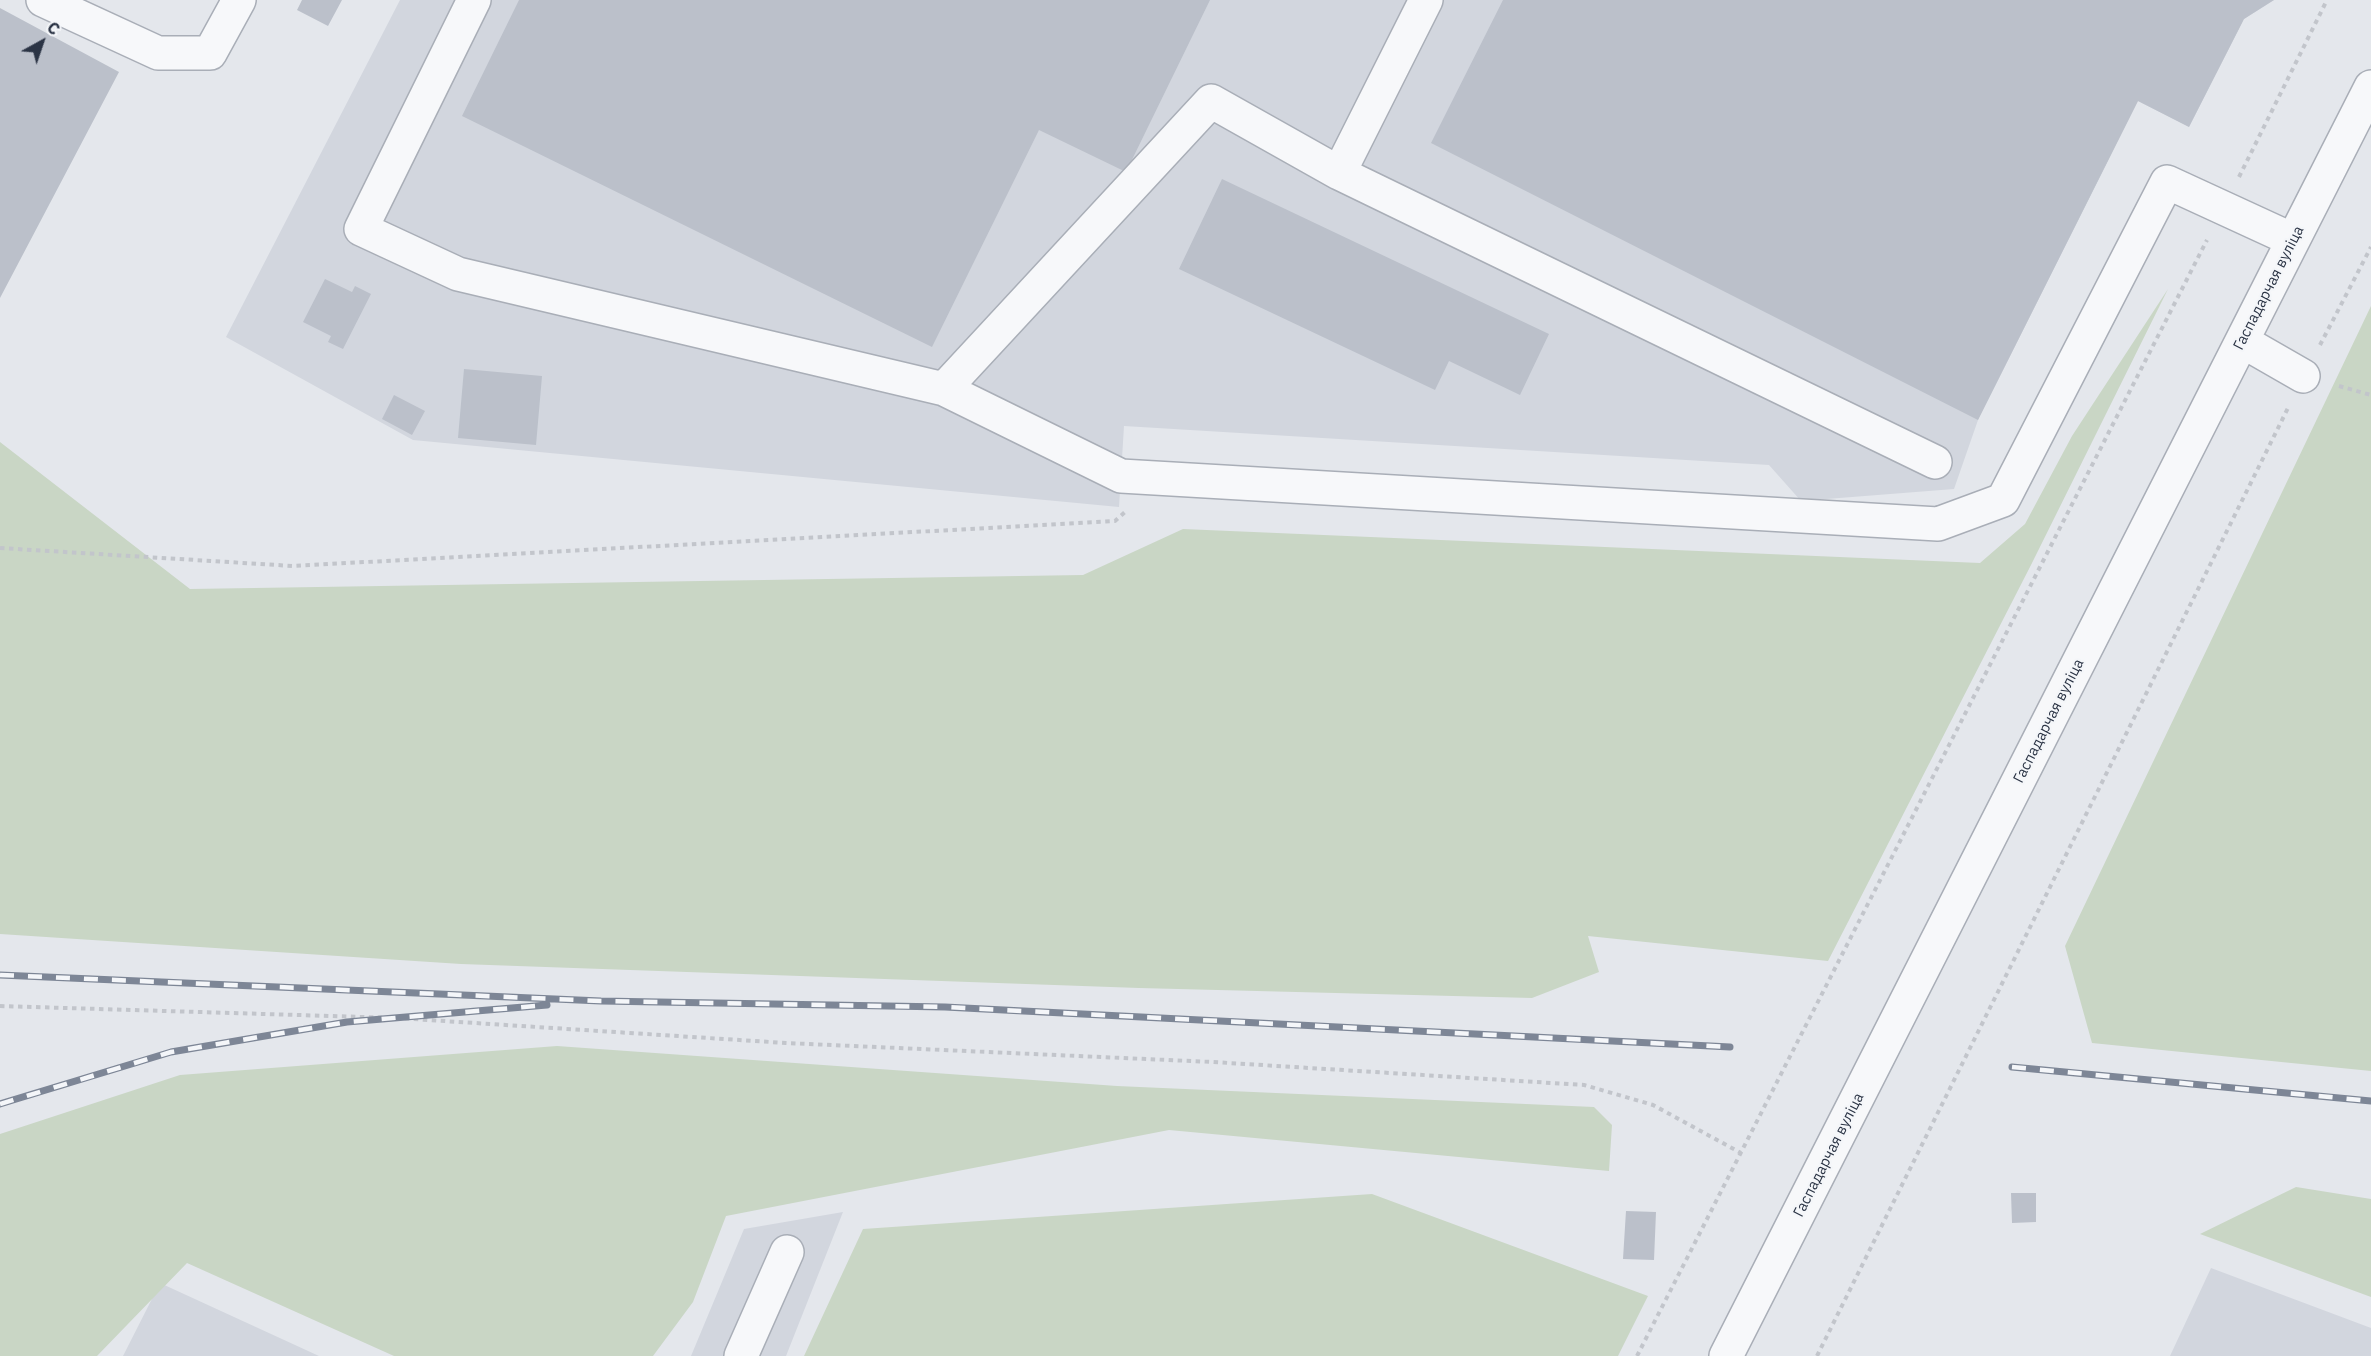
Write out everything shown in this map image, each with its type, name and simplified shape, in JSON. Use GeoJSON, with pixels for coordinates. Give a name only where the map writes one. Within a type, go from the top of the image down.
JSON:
{"type":"FeatureCollection","features":[{"type":"Feature","properties":{"kind":"street"},"geometry":{"type":"LineString","coordinates":[[43,0],[158,53],[210,53],[239,0]]}},
{"type":"Feature","properties":{"kind":"street"},"geometry":{"type":"LineString","coordinates":[[474,0],[361,229],[458,274],[944,389],[1121,476],[1938,524],[2003,500],[2168,182],[2293,240]]}},
{"type":"Feature","properties":{"kind":"street"},"geometry":{"type":"LineString","coordinates":[[1339,173],[1426,0]]}},
{"type":"Feature","properties":{"kind":"street","name":"Гаспадарчая вуліца"},"geometry":{"type":"LineString","coordinates":[[1726,1356],[2371,87]]}},
{"type":"Feature","properties":{"kind":"street"},"geometry":{"type":"LineString","coordinates":[[944,389],[1211,101],[1339,173],[1935,462]]}},
{"type":"Feature","properties":{"kind":"street"},"geometry":{"type":"LineString","coordinates":[[2242,341],[2303,376]]}},
{"type":"Feature","properties":{"kind":"street"},"geometry":{"type":"LineString","coordinates":[[741,1356],[787,1252]]}},
{"type":"Feature","properties":{"kind":"path"},"geometry":{"type":"LineString","coordinates":[[1637,1356],[2224,208],[2327,0]]}},
{"type":"Feature","properties":{"kind":"path"},"geometry":{"type":"LineString","coordinates":[[1816,1356],[2303,376],[2371,247]]}},
{"type":"Feature","properties":{"kind":"path"},"geometry":{"type":"LineString","coordinates":[[0,548],[293,566],[1115,521],[1160,479]]}},
{"type":"Feature","properties":{"kind":"path"},"geometry":{"type":"LineString","coordinates":[[0,1006],[397,1018],[786,1043],[1213,1062],[1584,1085],[1653,1105],[1741,1153]]}},
{"type":"Feature","properties":{"kind":"shaded area"},"geometry":{"type":"Polygon","coordinates":[[[400,0],[2274,0],[2244,19],[2189,127],[2138,101],[1978,420],[1954,489],[1801,501],[1769,465],[1124,426],[1119,507],[413,440],[226,337],[400,0]]]}},
{"type":"Feature","properties":{"kind":"shaded area"},"geometry":{"type":"Polygon","coordinates":[[[843,1212],[786,1356],[691,1356],[744,1229],[843,1212]]]}},
{"type":"Feature","properties":{"kind":"shaded area"},"geometry":{"type":"Polygon","coordinates":[[[2211,1268],[2371,1328],[2371,1356],[2170,1356],[2211,1268]]]}},
{"type":"Feature","properties":{"kind":"shaded area"},"geometry":{"type":"Polygon","coordinates":[[[160,1283],[319,1356],[123,1356],[160,1283]]]}},
{"type":"Feature","properties":{"kind":"green space"},"geometry":{"type":"Polygon","coordinates":[[[2168,289],[2031,565],[1828,961],[1588,936],[1599,972],[1532,998],[1139,988],[461,964],[0,934],[0,442],[190,589],[1083,575],[1183,529],[1980,563],[2025,524],[2072,436],[2168,289]]]}},
{"type":"Feature","properties":{"kind":"green space"},"geometry":{"type":"Polygon","coordinates":[[[2371,306],[2371,1071],[2092,1043],[2065,946],[2371,306]]]}},
{"type":"Feature","properties":{"kind":"green space"},"geometry":{"type":"Polygon","coordinates":[[[557,1046],[1117,1086],[1594,1107],[1612,1125],[1609,1171],[1169,1130],[726,1216],[693,1302],[653,1356],[394,1356],[187,1263],[97,1356],[0,1356],[0,1134],[180,1075],[557,1046]]]}},
{"type":"Feature","properties":{"kind":"green space"},"geometry":{"type":"Polygon","coordinates":[[[2296,1187],[2371,1199],[2371,1297],[2200,1234],[2296,1187]]]}},
{"type":"Feature","properties":{"kind":"green space"},"geometry":{"type":"Polygon","coordinates":[[[1372,1194],[1648,1296],[1618,1356],[804,1356],[863,1229],[1372,1194]]]}},
{"type":"Feature","properties":{"kind":"building"},"geometry":{"type":"Polygon","coordinates":[[[302,0],[342,0],[328,26],[297,10],[302,0]]]}},
{"type":"Feature","properties":{"kind":"building"},"geometry":{"type":"Polygon","coordinates":[[[519,0],[1210,0],[1126,172],[1039,130],[932,347],[462,116],[519,0]]]}},
{"type":"Feature","properties":{"kind":"building"},"geometry":{"type":"Polygon","coordinates":[[[1503,0],[2274,0],[2244,19],[2189,127],[2138,101],[1978,420],[1431,143],[1503,0]]]}},
{"type":"Feature","properties":{"kind":"building"},"geometry":{"type":"Polygon","coordinates":[[[0,8],[119,72],[0,298],[0,8]]]}},
{"type":"Feature","properties":{"kind":"building"},"geometry":{"type":"Polygon","coordinates":[[[1222,179],[1549,334],[1520,395],[1449,361],[1435,390],[1179,269],[1222,179]]]}},
{"type":"Feature","properties":{"kind":"building"},"geometry":{"type":"Polygon","coordinates":[[[325,279],[352,292],[355,286],[371,294],[343,349],[328,342],[331,336],[303,322],[325,279]]]}},
{"type":"Feature","properties":{"kind":"building"},"geometry":{"type":"Polygon","coordinates":[[[464,369],[542,376],[536,445],[458,438],[464,369]]]}},
{"type":"Feature","properties":{"kind":"building"},"geometry":{"type":"Polygon","coordinates":[[[394,395],[425,411],[412,435],[382,419],[394,395]]]}},
{"type":"Feature","properties":{"kind":"building"},"geometry":{"type":"Polygon","coordinates":[[[2011,1193],[2036,1193],[2036,1222],[2012,1223],[2011,1193]]]}},
{"type":"Feature","properties":{"kind":"building"},"geometry":{"type":"Polygon","coordinates":[[[1626,1211],[1656,1212],[1654,1260],[1623,1259],[1626,1211]]]}},
{"type":"Feature","properties":{"kind":"railway"},"geometry":{"type":"LineString","coordinates":[[0,975],[601,1001],[945,1007],[1730,1047]]}},
{"type":"Feature","properties":{"kind":"railway"},"geometry":{"type":"LineString","coordinates":[[0,1104],[171,1052],[347,1022],[547,1005]]}},
{"type":"Feature","properties":{"kind":"railway"},"geometry":{"type":"LineString","coordinates":[[2012,1067],[2371,1101]]}}]}
